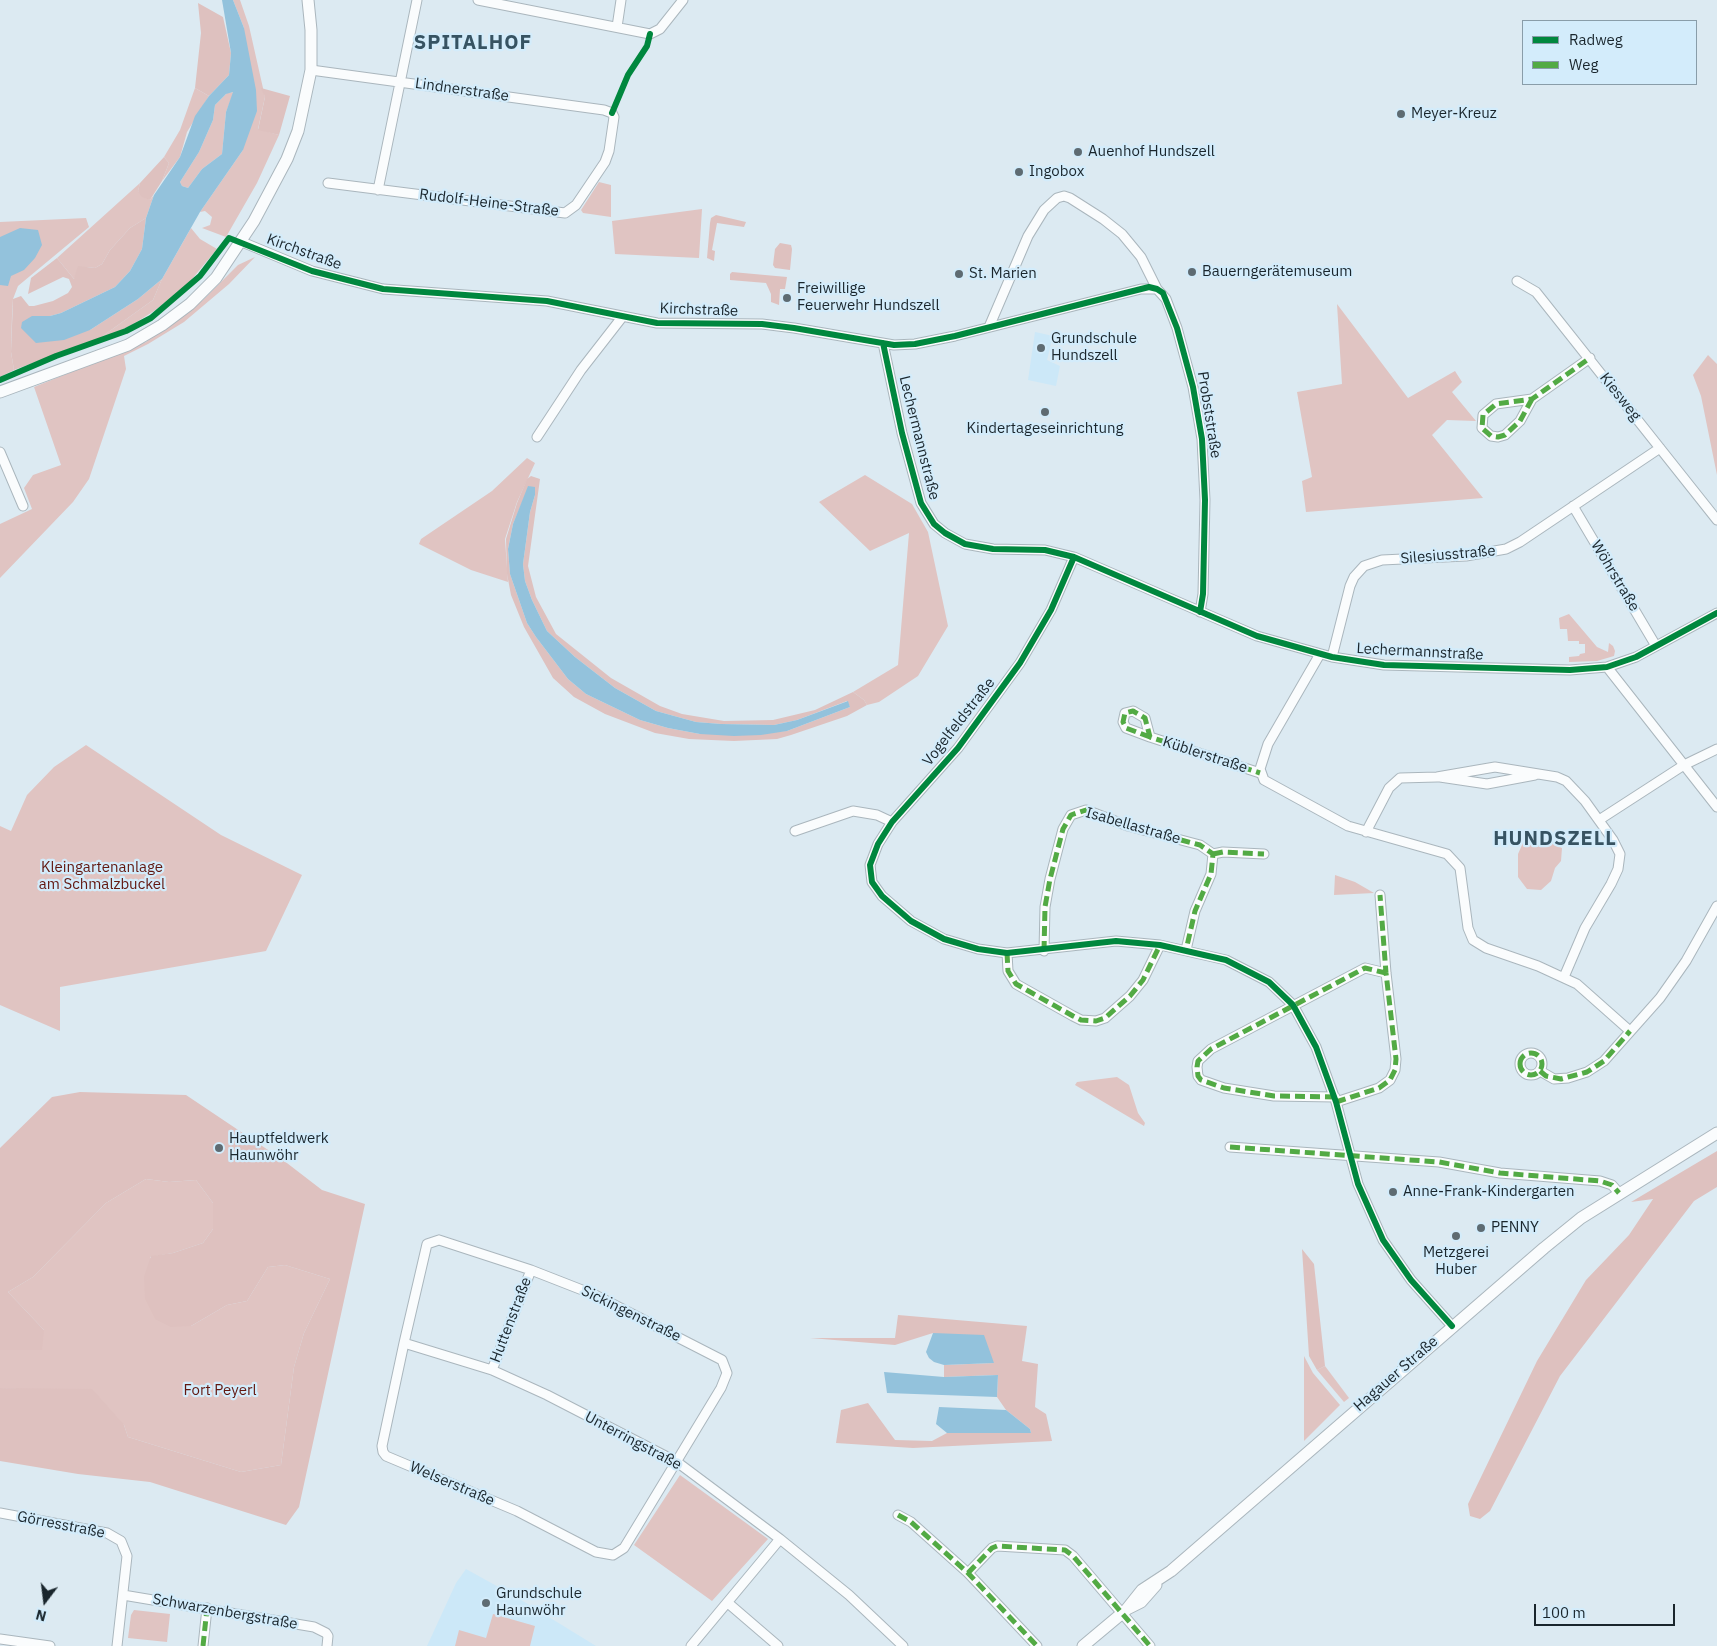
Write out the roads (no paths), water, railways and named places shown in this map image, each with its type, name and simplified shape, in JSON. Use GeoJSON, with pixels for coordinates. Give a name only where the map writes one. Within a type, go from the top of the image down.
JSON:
{"type":"FeatureCollection","features":[{"type":"Feature","properties":{"kind":"street"},"geometry":{"type":"LineString","coordinates":[[0,392],[128,345],[162,325],[190,304],[216,278],[242,242],[276,181],[298,131],[310,70],[311,30],[308,0]]}},
{"type":"Feature","properties":{"kind":"street"},"geometry":{"type":"LineString","coordinates":[[378,190],[417,0]]}},
{"type":"Feature","properties":{"kind":"street"},"geometry":{"type":"LineString","coordinates":[[478,0],[517,4],[643,33],[655,32],[683,0]]}},
{"type":"Feature","properties":{"kind":"street"},"geometry":{"type":"LineString","coordinates":[[617,27],[621,0]]}},
{"type":"Feature","properties":{"kind":"street","name":"Lindnerstraße"},"geometry":{"type":"LineString","coordinates":[[310,70],[401,81],[604,110],[612,113]]}},
{"type":"Feature","properties":{"kind":"street","name":"Rudolf-Heine-Straße"},"geometry":{"type":"LineString","coordinates":[[328,183],[565,213],[576,205],[607,157],[614,122],[612,113]]}},
{"type":"Feature","properties":{"kind":"street","name":"Probststraße"},"geometry":{"type":"LineString","coordinates":[[989,327],[1035,222],[1052,202],[1064,196],[1094,213],[1122,234],[1141,257],[1157,289],[1166,299],[1177,328],[1193,387],[1202,439],[1205,500],[1203,594],[1200,612]]}},
{"type":"Feature","properties":{"kind":"street","name":"Kirchstraße"},"geometry":{"type":"LineString","coordinates":[[242,242],[312,271],[383,289],[547,301],[678,324],[758,324],[883,343],[915,344],[1141,288],[1157,289]]}},
{"type":"Feature","properties":{"kind":"street","name":"Kiesweg"},"geometry":{"type":"LineString","coordinates":[[1517,281],[1536,292],[1717,520]]}},
{"type":"Feature","properties":{"kind":"street"},"geometry":{"type":"LineString","coordinates":[[537,437],[581,370],[624,316]]}},
{"type":"Feature","properties":{"kind":"street","name":"Lechermannstraße"},"geometry":{"type":"LineString","coordinates":[[883,343],[916,489],[926,513],[934,524],[954,539],[980,547],[1045,550],[1074,557],[1257,636],[1332,657],[1384,665],[1570,670],[1607,667],[1636,657],[1717,613]]}},
{"type":"Feature","properties":{"kind":"street"},"geometry":{"type":"LineString","coordinates":[[1532,399],[1496,404],[1483,415],[1482,428],[1491,436],[1498,437],[1505,434],[1520,421],[1532,399],[1590,358]]}},
{"type":"Feature","properties":{"kind":"street","name":"Silesiusstraße"},"geometry":{"type":"LineString","coordinates":[[1332,657],[1350,586],[1354,577],[1364,566],[1382,560],[1466,556],[1506,549],[1660,448]]}},
{"type":"Feature","properties":{"kind":"street"},"geometry":{"type":"LineString","coordinates":[[0,452],[24,506]]}},
{"type":"Feature","properties":{"kind":"street","name":"Wöhrstraße"},"geometry":{"type":"LineString","coordinates":[[1573,506],[1656,646]]}},
{"type":"Feature","properties":{"kind":"street","name":"Vogelfeldstraße"},"geometry":{"type":"LineString","coordinates":[[1008,953],[978,949],[944,939],[911,921],[882,896],[872,882],[870,865],[876,849],[892,822],[958,748],[1020,663],[1051,610],[1074,557]]}},
{"type":"Feature","properties":{"kind":"street"},"geometry":{"type":"LineString","coordinates":[[1320,654],[1268,744],[1260,773],[1269,784],[1332,818],[1366,832],[1440,851],[1454,859],[1460,868],[1463,880],[1468,928],[1473,940],[1486,948],[1564,977],[1586,990],[1630,1031]]}},
{"type":"Feature","properties":{"kind":"street"},"geometry":{"type":"LineString","coordinates":[[1607,667],[1717,807]]}},
{"type":"Feature","properties":{"kind":"street","name":"Küblerstraße"},"geometry":{"type":"LineString","coordinates":[[1150,737],[1260,773]]}},
{"type":"Feature","properties":{"kind":"street"},"geometry":{"type":"LineString","coordinates":[[1599,820],[1684,765],[1717,749]]}},
{"type":"Feature","properties":{"kind":"street"},"geometry":{"type":"LineString","coordinates":[[1366,832],[1385,794],[1394,783],[1407,777],[1437,777],[1495,767],[1557,777],[1566,782],[1585,801],[1618,847],[1620,862],[1612,884],[1585,928],[1564,977]]}},
{"type":"Feature","properties":{"kind":"street"},"geometry":{"type":"LineString","coordinates":[[1437,777],[1466,783],[1486,784],[1536,775]]}},
{"type":"Feature","properties":{"kind":"street","name":"Isabellastraße"},"geometry":{"type":"LineString","coordinates":[[1044,950],[1043,930],[1050,879],[1063,829],[1071,815],[1078,811],[1086,810],[1128,826],[1200,845],[1212,854]]}},
{"type":"Feature","properties":{"kind":"street"},"geometry":{"type":"LineString","coordinates":[[795,831],[854,811],[877,815],[892,822]]}},
{"type":"Feature","properties":{"kind":"street"},"geometry":{"type":"LineString","coordinates":[[1186,950],[1195,911],[1211,874],[1212,854],[1223,852],[1264,854]]}},
{"type":"Feature","properties":{"kind":"street"},"geometry":{"type":"LineString","coordinates":[[1380,895],[1386,973],[1396,1058],[1395,1070],[1390,1080],[1379,1088],[1336,1100],[1249,1093],[1206,1083],[1198,1076],[1198,1061],[1210,1049],[1365,968],[1386,973]]}},
{"type":"Feature","properties":{"kind":"street"},"geometry":{"type":"LineString","coordinates":[[1540,1071],[1546,1076],[1561,1080],[1587,1072],[1604,1061],[1660,998],[1686,961],[1717,906]]}},
{"type":"Feature","properties":{"kind":"street"},"geometry":{"type":"LineString","coordinates":[[1160,945],[1142,980],[1130,996],[1105,1018],[1096,1021],[1081,1020],[1016,984],[1008,971],[1008,953],[1116,941],[1160,945],[1226,960],[1258,976],[1280,991],[1293,1005],[1316,1047],[1336,1100],[1366,1206],[1383,1240],[1411,1280],[1452,1326]]}},
{"type":"Feature","properties":{"kind":"street","name":"Hagauer Straße"},"geometry":{"type":"LineString","coordinates":[[1083,1646],[1124,1611],[1142,1590],[1161,1580],[1311,1451],[1338,1424],[1581,1218],[1717,1133]]}},
{"type":"Feature","properties":{"kind":"street"},"geometry":{"type":"LineString","coordinates":[[1230,1147],[1439,1162],[1500,1173],[1600,1181],[1612,1185],[1620,1193]]}},
{"type":"Feature","properties":{"kind":"street","name":"Sickingenstraße"},"geometry":{"type":"LineString","coordinates":[[427,1244],[438,1240],[531,1270],[595,1295],[722,1360],[727,1373],[721,1388],[677,1462]]}},
{"type":"Feature","properties":{"kind":"street","name":"Welserstraße"},"geometry":{"type":"LineString","coordinates":[[427,1244],[382,1446],[386,1456],[517,1511],[596,1552],[613,1555],[624,1548],[677,1462]]}},
{"type":"Feature","properties":{"kind":"street","name":"Huttenstraße"},"geometry":{"type":"LineString","coordinates":[[492,1370],[531,1270]]}},
{"type":"Feature","properties":{"kind":"street","name":"Unterringstraße"},"geometry":{"type":"LineString","coordinates":[[404,1342],[492,1370],[547,1395],[677,1462],[780,1539],[849,1595],[903,1646]]}},
{"type":"Feature","properties":{"kind":"street","name":"Görresstraße"},"geometry":{"type":"LineString","coordinates":[[0,1513],[107,1533],[121,1541],[127,1556],[123,1595]]}},
{"type":"Feature","properties":{"kind":"street"},"geometry":{"type":"LineString","coordinates":[[898,1515],[911,1522],[968,1573],[1037,1646]]}},
{"type":"Feature","properties":{"kind":"street"},"geometry":{"type":"LineString","coordinates":[[692,1646],[780,1539]]}},
{"type":"Feature","properties":{"kind":"street"},"geometry":{"type":"LineString","coordinates":[[968,1573],[997,1546],[1065,1550],[1074,1556],[1124,1611],[1150,1646]]}},
{"type":"Feature","properties":{"kind":"street"},"geometry":{"type":"LineString","coordinates":[[117,1646],[123,1595]]}},
{"type":"Feature","properties":{"kind":"street","name":"Schwarzenbergstraße"},"geometry":{"type":"LineString","coordinates":[[123,1595],[314,1627],[326,1633],[328,1636],[327,1646]]}},
{"type":"Feature","properties":{"kind":"street"},"geometry":{"type":"LineString","coordinates":[[728,1603],[778,1646]]}},
{"type":"Feature","properties":{"kind":"street"},"geometry":{"type":"LineString","coordinates":[[203,1646],[208,1608]]}},
{"type":"Feature","properties":{"kind":"street"},"geometry":{"type":"LineString","coordinates":[[0,1639],[50,1646]]}},
{"type":"Feature","properties":{"kind":"place","name":"Meyer-Kreuz"},"geometry":{"type":"Point","coordinates":[1401,114]}},
{"type":"Feature","properties":{"kind":"place","name":"Auenhof Hundszell"},"geometry":{"type":"Point","coordinates":[1078,152]}},
{"type":"Feature","properties":{"kind":"place","name":"Ingobox"},"geometry":{"type":"Point","coordinates":[1019,172]}},
{"type":"Feature","properties":{"kind":"place","name":"Bauerngerätemuseum"},"geometry":{"type":"Point","coordinates":[1192,272]}},
{"type":"Feature","properties":{"kind":"place","name":"St. Marien"},"geometry":{"type":"Point","coordinates":[959,274]}},
{"type":"Feature","properties":{"kind":"place","name":"Freiwillige Feuerwehr Hundszell"},"geometry":{"type":"Point","coordinates":[787,298]}},
{"type":"Feature","properties":{"kind":"place","name":"Grundschule Hundszell"},"geometry":{"type":"Point","coordinates":[1041,348]}},
{"type":"Feature","properties":{"kind":"place","name":"Kindertageseinrichtung"},"geometry":{"type":"Point","coordinates":[1045,412]}},
{"type":"Feature","properties":{"kind":"place","name":"Hauptfeldwerk Haunwöhr"},"geometry":{"type":"Point","coordinates":[219,1148]}},
{"type":"Feature","properties":{"kind":"place","name":"Anne-Frank-Kindergarten"},"geometry":{"type":"Point","coordinates":[1393,1192]}},
{"type":"Feature","properties":{"kind":"place","name":"PENNY"},"geometry":{"type":"Point","coordinates":[1481,1228]}},
{"type":"Feature","properties":{"kind":"place","name":"Metzgerei Huber"},"geometry":{"type":"Point","coordinates":[1456,1236]}},
{"type":"Feature","properties":{"kind":"place","name":"Grundschule Haunwöhr"},"geometry":{"type":"Point","coordinates":[486,1603]}},
{"type":"Feature","properties":{"kind":"district","name":"SPITALHOF"},"geometry":{"type":"Point","coordinates":[473,43]}},
{"type":"Feature","properties":{"kind":"district","name":"HUNDSZELL"},"geometry":{"type":"Point","coordinates":[1555,839]}},
{"type":"Feature","properties":{"kind":"park label","name":"Kleingartenanlage am Schmalzbuckel"},"geometry":{"type":"Point","coordinates":[102,876]}},
{"type":"Feature","properties":{"kind":"park label","name":"Fort Peyerl"},"geometry":{"type":"Point","coordinates":[220,1391]}}]}
